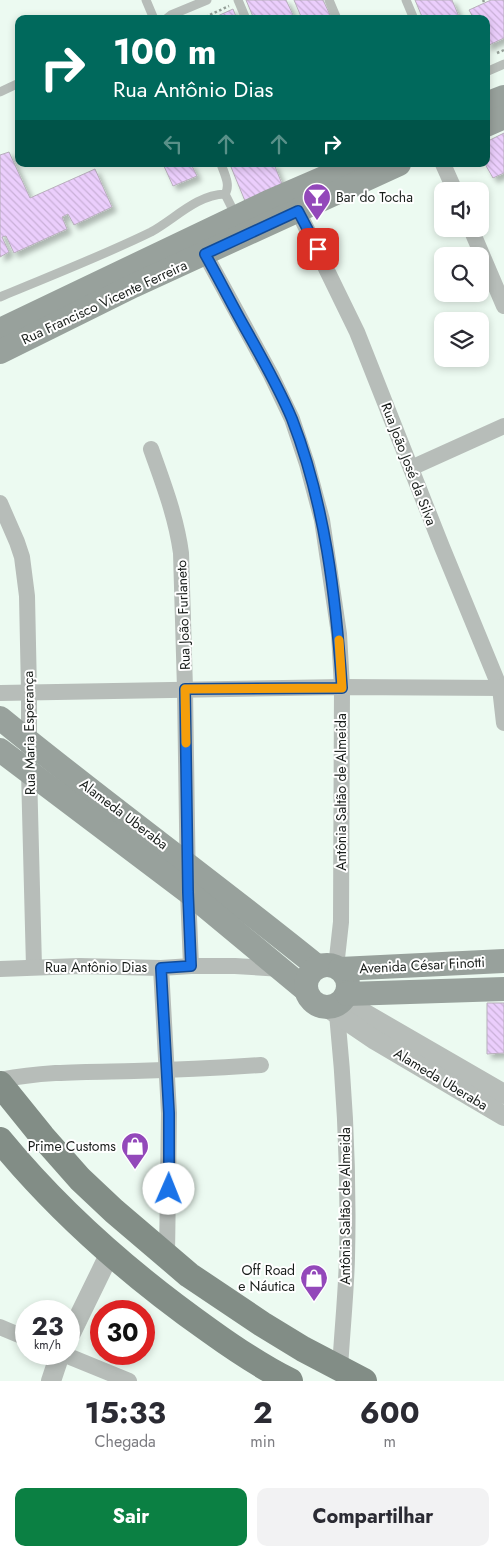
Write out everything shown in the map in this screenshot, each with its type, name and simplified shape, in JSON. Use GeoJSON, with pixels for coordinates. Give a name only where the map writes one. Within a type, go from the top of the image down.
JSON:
{"type":"FeatureCollection","features":[{"type":"Feature","properties":{"kind":"main road"},"geometry":{"type":"LineString","coordinates":[[490,102],[504,97]]}},
{"type":"Feature","properties":{"kind":"main road"},"geometry":{"type":"LineString","coordinates":[[490,123],[504,117]]}},
{"type":"Feature","properties":{"kind":"main road","name":"Rua Francisco Vicente Ferreira"},"geometry":{"type":"LineString","coordinates":[[0,352],[45,319],[268,202],[349,167]]}},
{"type":"Feature","properties":{"kind":"main road","name":"Rua Francisco Vicente Ferreira"},"geometry":{"type":"LineString","coordinates":[[0,330],[45,319],[133,286],[393,167]]}},
{"type":"Feature","properties":{"kind":"main road","name":"Alameda Uberaba"},"geometry":{"type":"LineString","coordinates":[[0,718],[187,862],[331,968]]}},
{"type":"Feature","properties":{"kind":"main road","name":"Alameda Uberaba"},"geometry":{"type":"LineString","coordinates":[[0,750],[188,892],[306,990],[307,995],[314,1003],[323,1007],[339,1004]]}},
{"type":"Feature","properties":{"kind":"main road","name":"Avenida César Finotti"},"geometry":{"type":"LineString","coordinates":[[331,968],[504,961]]}},
{"type":"Feature","properties":{"kind":"main road"},"geometry":{"type":"LineString","coordinates":[[306,990],[306,979],[309,974],[331,968],[345,974],[348,980],[348,987],[339,1004]]}},
{"type":"Feature","properties":{"kind":"main road","name":"Avenida César Finotti"},"geometry":{"type":"LineString","coordinates":[[339,1004],[504,989]]}},
{"type":"Feature","properties":{"kind":"main road"},"geometry":{"type":"LineString","coordinates":[[0,1082],[42,1136],[80,1179],[114,1211],[189,1275],[262,1324],[364,1381]]}},
{"type":"Feature","properties":{"kind":"main road"},"geometry":{"type":"LineString","coordinates":[[0,1140],[35,1181],[110,1252],[170,1303],[281,1379]]}},
{"type":"Feature","properties":{"kind":"street"},"geometry":{"type":"LineString","coordinates":[[444,167],[451,182]]}},
{"type":"Feature","properties":{"kind":"street","name":"Rua João José da Silva"},"geometry":{"type":"LineString","coordinates":[[298,211],[357,332],[442,547],[502,688],[504,723]]}},
{"type":"Feature","properties":{"kind":"street"},"geometry":{"type":"LineString","coordinates":[[474,237],[504,306]]}},
{"type":"Feature","properties":{"kind":"street","name":"Antônia Saltão de Almeida"},"geometry":{"type":"LineString","coordinates":[[205,254],[271,375],[292,419],[307,464],[322,520],[339,634],[342,688],[341,922],[331,968]]}},
{"type":"Feature","properties":{"kind":"street"},"geometry":{"type":"LineString","coordinates":[[411,468],[504,426]]}},
{"type":"Feature","properties":{"kind":"street","name":"Rua João Furlaneto"},"geometry":{"type":"LineString","coordinates":[[151,449],[171,504],[178,531],[182,573],[187,862],[191,966]]}},
{"type":"Feature","properties":{"kind":"street","name":"Rua Maria Esperança"},"geometry":{"type":"LineString","coordinates":[[0,503],[22,557],[27,596],[28,772],[34,967]]}},
{"type":"Feature","properties":{"kind":"street"},"geometry":{"type":"LineString","coordinates":[[0,693],[185,689],[502,688]]}},
{"type":"Feature","properties":{"kind":"street","name":"Rua Antônio Dias"},"geometry":{"type":"LineString","coordinates":[[0,969],[79,966],[161,968],[235,966],[282,969]]}},
{"type":"Feature","properties":{"kind":"street"},"geometry":{"type":"LineString","coordinates":[[161,968],[169,1123],[167,1255]]}},
{"type":"Feature","properties":{"kind":"street","name":"Antônia Saltão de Almeida"},"geometry":{"type":"LineString","coordinates":[[339,1004],[346,1160],[347,1258],[340,1369]]}},
{"type":"Feature","properties":{"kind":"street","name":"Alameda Uberaba"},"geometry":{"type":"LineString","coordinates":[[339,1004],[504,1094]]}},
{"type":"Feature","properties":{"kind":"street","name":"Alameda Uberaba"},"geometry":{"type":"LineString","coordinates":[[339,1004],[375,1040],[504,1116]]}},
{"type":"Feature","properties":{"kind":"street"},"geometry":{"type":"LineString","coordinates":[[0,1082],[20,1076],[52,1072],[261,1066]]}},
{"type":"Feature","properties":{"kind":"street"},"geometry":{"type":"LineString","coordinates":[[80,1314],[110,1252]]}},
{"type":"Feature","properties":{"kind":"street"},"geometry":{"type":"LineString","coordinates":[[0,1327],[15,1333]]}},
{"type":"Feature","properties":{"kind":"street"},"geometry":{"type":"LineString","coordinates":[[80,1361],[129,1381]]}},
{"type":"Feature","properties":{"kind":"street"},"geometry":{"type":"LineString","coordinates":[[52,1381],[58,1365]]}},
{"type":"Feature","properties":{"kind":"lane"},"geometry":{"type":"LineString","coordinates":[[146,0],[152,15]]}},
{"type":"Feature","properties":{"kind":"lane"},"geometry":{"type":"LineString","coordinates":[[171,15],[207,0]]}},
{"type":"Feature","properties":{"kind":"lane"},"geometry":{"type":"LineString","coordinates":[[329,0],[335,15]]}},
{"type":"Feature","properties":{"kind":"lane"},"geometry":{"type":"LineString","coordinates":[[406,0],[412,15]]}},
{"type":"Feature","properties":{"kind":"lane"},"geometry":{"type":"LineString","coordinates":[[237,2],[244,15]]}},
{"type":"Feature","properties":{"kind":"lane"},"geometry":{"type":"LineString","coordinates":[[490,70],[504,64]]}},
{"type":"Feature","properties":{"kind":"lane"},"geometry":{"type":"LineString","coordinates":[[0,92],[15,85]]}},
{"type":"Feature","properties":{"kind":"lane"},"geometry":{"type":"LineString","coordinates":[[222,167],[228,190],[225,194]]}},
{"type":"Feature","properties":{"kind":"lane"},"geometry":{"type":"LineString","coordinates":[[225,194],[237,218]]}},
{"type":"Feature","properties":{"kind":"lane"},"geometry":{"type":"LineString","coordinates":[[0,298],[153,231],[202,199],[212,195],[225,194]]}},
{"type":"Feature","properties":{"kind":"path"},"geometry":{"type":"LineString","coordinates":[[209,15],[237,2]]}},
{"type":"Feature","properties":{"kind":"building"},"geometry":{"type":"Polygon","coordinates":[[[246,0],[286,0],[293,15],[252,15],[246,0]]]}},
{"type":"Feature","properties":{"kind":"building"},"geometry":{"type":"Polygon","coordinates":[[[294,0],[323,0],[330,15],[300,15],[294,0]]]}},
{"type":"Feature","properties":{"kind":"building"},"geometry":{"type":"Polygon","coordinates":[[[415,0],[452,0],[458,15],[421,15],[415,0]]]}},
{"type":"Feature","properties":{"kind":"building"},"geometry":{"type":"Polygon","coordinates":[[[491,0],[504,0],[504,38],[490,45],[490,15],[472,15],[469,10],[491,0]]]}},
{"type":"Feature","properties":{"kind":"building"},"geometry":{"type":"Polygon","coordinates":[[[233,9],[235,15],[220,15],[233,9]]]}},
{"type":"Feature","properties":{"kind":"building"},"geometry":{"type":"Polygon","coordinates":[[[504,133],[504,173],[493,178],[487,167],[490,167],[490,140],[504,133]]]}},
{"type":"Feature","properties":{"kind":"building"},"geometry":{"type":"Polygon","coordinates":[[[9,152],[30,198],[95,169],[112,207],[74,225],[68,214],[62,217],[67,229],[14,253],[6,236],[2,237],[9,252],[0,257],[0,155],[9,152]]]}},
{"type":"Feature","properties":{"kind":"building"},"geometry":{"type":"Polygon","coordinates":[[[164,167],[192,167],[197,176],[173,186],[164,167]]]}},
{"type":"Feature","properties":{"kind":"building"},"geometry":{"type":"Polygon","coordinates":[[[231,167],[275,167],[282,184],[245,201],[231,167]]]}},
{"type":"Feature","properties":{"kind":"building"},"geometry":{"type":"Polygon","coordinates":[[[487,1003],[504,1003],[504,1053],[487,1054],[487,1003]]]}},
{"type":"Feature","properties":{"kind":"slow traffic"},"geometry":{"type":"LineString","coordinates":[[186,743],[185,689],[342,688],[339,640]]}},
{"type":"Feature","properties":{"kind":"place","name":"Bar do Tocha"},"geometry":{"type":"Point","coordinates":[317,221]}},
{"type":"Feature","properties":{"kind":"place","name":"Prime Customs"},"geometry":{"type":"Point","coordinates":[135,1170]}},
{"type":"Feature","properties":{"kind":"place","name":"Off Road e Náutica"},"geometry":{"type":"Point","coordinates":[314,1302]}},
{"type":"Feature","properties":{"kind":"route"},"geometry":{"type":"LineString","coordinates":[[169,1189],[169,1113],[161,968],[191,966],[185,689],[342,688],[339,634],[322,520],[307,464],[292,419],[271,375],[205,254],[298,211],[318,249]]}}]}
